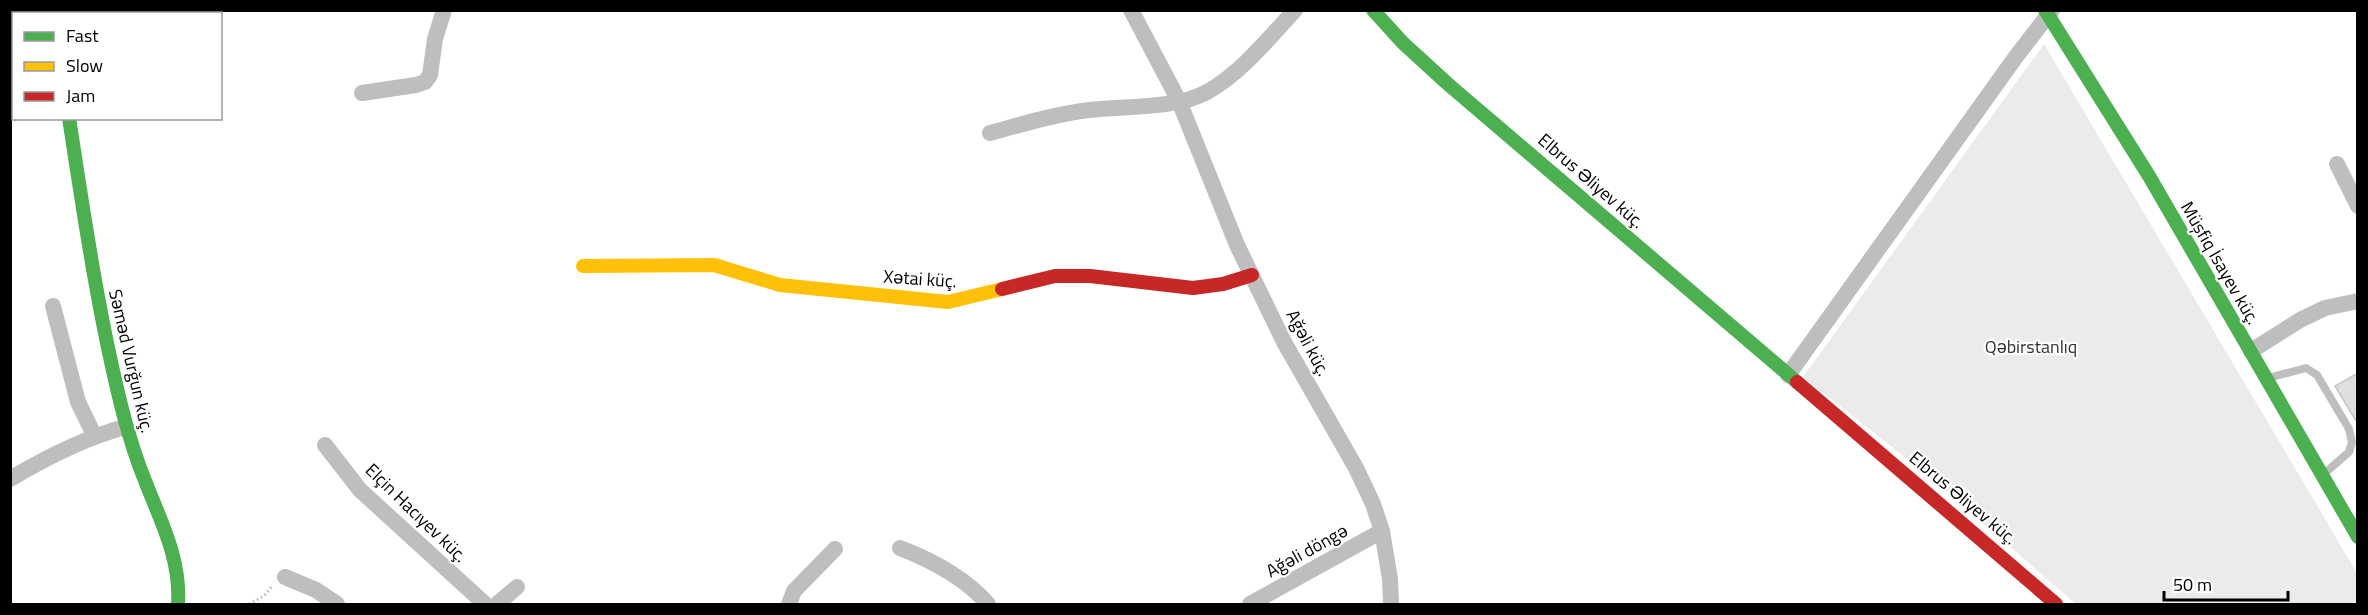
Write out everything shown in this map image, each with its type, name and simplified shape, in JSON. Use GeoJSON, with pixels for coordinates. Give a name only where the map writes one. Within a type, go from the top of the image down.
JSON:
{"type":"FeatureCollection","features":[{"type":"Feature","properties":{"kind":"street"},"geometry":{"type":"LineString","coordinates":[[362,93],[425,82],[430,75],[435,39],[444,10]]}},
{"type":"Feature","properties":{"kind":"street","name":"Ağəli küç."},"geometry":{"type":"LineString","coordinates":[[1131,10],[1179,101],[1237,245],[1303,378],[1356,468],[1373,504],[1382,531],[1390,579],[1391,604]]}},
{"type":"Feature","properties":{"kind":"street"},"geometry":{"type":"LineString","coordinates":[[990,133],[1037,120],[1086,111],[1179,101],[1205,93],[1232,75],[1294,10]]}},
{"type":"Feature","properties":{"kind":"street","name":"Elbrus Əliyev küç."},"geometry":{"type":"LineString","coordinates":[[1373,10],[1449,85],[2056,604]]}},
{"type":"Feature","properties":{"kind":"street"},"geometry":{"type":"LineString","coordinates":[[1788,375],[2048,12]]}},
{"type":"Feature","properties":{"kind":"street","name":"Müşfiq İsayev küç."},"geometry":{"type":"LineString","coordinates":[[2048,12],[2149,176],[2358,537]]}},
{"type":"Feature","properties":{"kind":"street","name":"Səməd Vurğun küç."},"geometry":{"type":"LineString","coordinates":[[69,120],[92,270],[125,427],[178,568],[180,595],[178,604]]}},
{"type":"Feature","properties":{"kind":"street"},"geometry":{"type":"LineString","coordinates":[[2337,164],[2358,206]]}},
{"type":"Feature","properties":{"kind":"street","name":"Xətai küç."},"geometry":{"type":"LineString","coordinates":[[583,266],[714,265],[780,285],[948,302],[965,300],[1053,276],[1083,274],[1196,288],[1224,285],[1252,275]]}},
{"type":"Feature","properties":{"kind":"street"},"geometry":{"type":"LineString","coordinates":[[2251,351],[2300,320],[2325,308],[2358,301]]}},
{"type":"Feature","properties":{"kind":"street"},"geometry":{"type":"LineString","coordinates":[[53,306],[78,402],[94,435]]}},
{"type":"Feature","properties":{"kind":"street"},"geometry":{"type":"LineString","coordinates":[[10,479],[94,435],[125,427]]}},
{"type":"Feature","properties":{"kind":"street","name":"Elçin Hacıyev küç."},"geometry":{"type":"LineString","coordinates":[[325,445],[360,490],[485,604]]}},
{"type":"Feature","properties":{"kind":"street","name":"Ağəli döngə"},"geometry":{"type":"LineString","coordinates":[[1250,604],[1382,531]]}},
{"type":"Feature","properties":{"kind":"street"},"geometry":{"type":"LineString","coordinates":[[900,548],[921,556],[961,581],[988,604]]}},
{"type":"Feature","properties":{"kind":"street"},"geometry":{"type":"LineString","coordinates":[[789,604],[794,591],[836,549]]}},
{"type":"Feature","properties":{"kind":"street"},"geometry":{"type":"LineString","coordinates":[[285,577],[316,590],[337,604]]}},
{"type":"Feature","properties":{"kind":"street"},"geometry":{"type":"LineString","coordinates":[[497,604],[517,587]]}},
{"type":"Feature","properties":{"kind":"lane"},"geometry":{"type":"LineString","coordinates":[[2266,378],[2306,368],[2317,375],[2349,429],[2352,442],[2349,452],[2322,476]]}},
{"type":"Feature","properties":{"kind":"path"},"geometry":{"type":"LineString","coordinates":[[249,604],[264,596],[275,583],[285,577]]}},
{"type":"Feature","properties":{"kind":"green space","name":"Qəbirstanlıq"},"geometry":{"type":"Polygon","coordinates":[[[2044,44],[2357,573],[2357,604],[2076,604],[1924,472],[1803,377],[2044,44]]]}},
{"type":"Feature","properties":{"kind":"building"},"geometry":{"type":"Polygon","coordinates":[[[2358,373],[2358,424],[2335,386],[2358,373]]]}},
{"type":"Feature","properties":{"kind":"traffic: fast"},"geometry":{"type":"LineString","coordinates":[[1373,10],[1403,43],[1449,85],[1797,382]]}},
{"type":"Feature","properties":{"kind":"traffic: fast"},"geometry":{"type":"LineString","coordinates":[[2045,10],[2149,176],[2358,537]]}},
{"type":"Feature","properties":{"kind":"traffic: fast"},"geometry":{"type":"LineString","coordinates":[[69,120],[92,264],[113,373],[135,453],[173,555],[178,604]]}},
{"type":"Feature","properties":{"kind":"traffic: slow"},"geometry":{"type":"LineString","coordinates":[[583,266],[714,265],[780,285],[948,302],[1002,289]]}},
{"type":"Feature","properties":{"kind":"traffic: jam"},"geometry":{"type":"LineString","coordinates":[[1002,289],[1055,276],[1090,276],[1193,288],[1223,284],[1252,275]]}},
{"type":"Feature","properties":{"kind":"traffic: jam"},"geometry":{"type":"LineString","coordinates":[[1797,382],[2056,604]]}}]}
